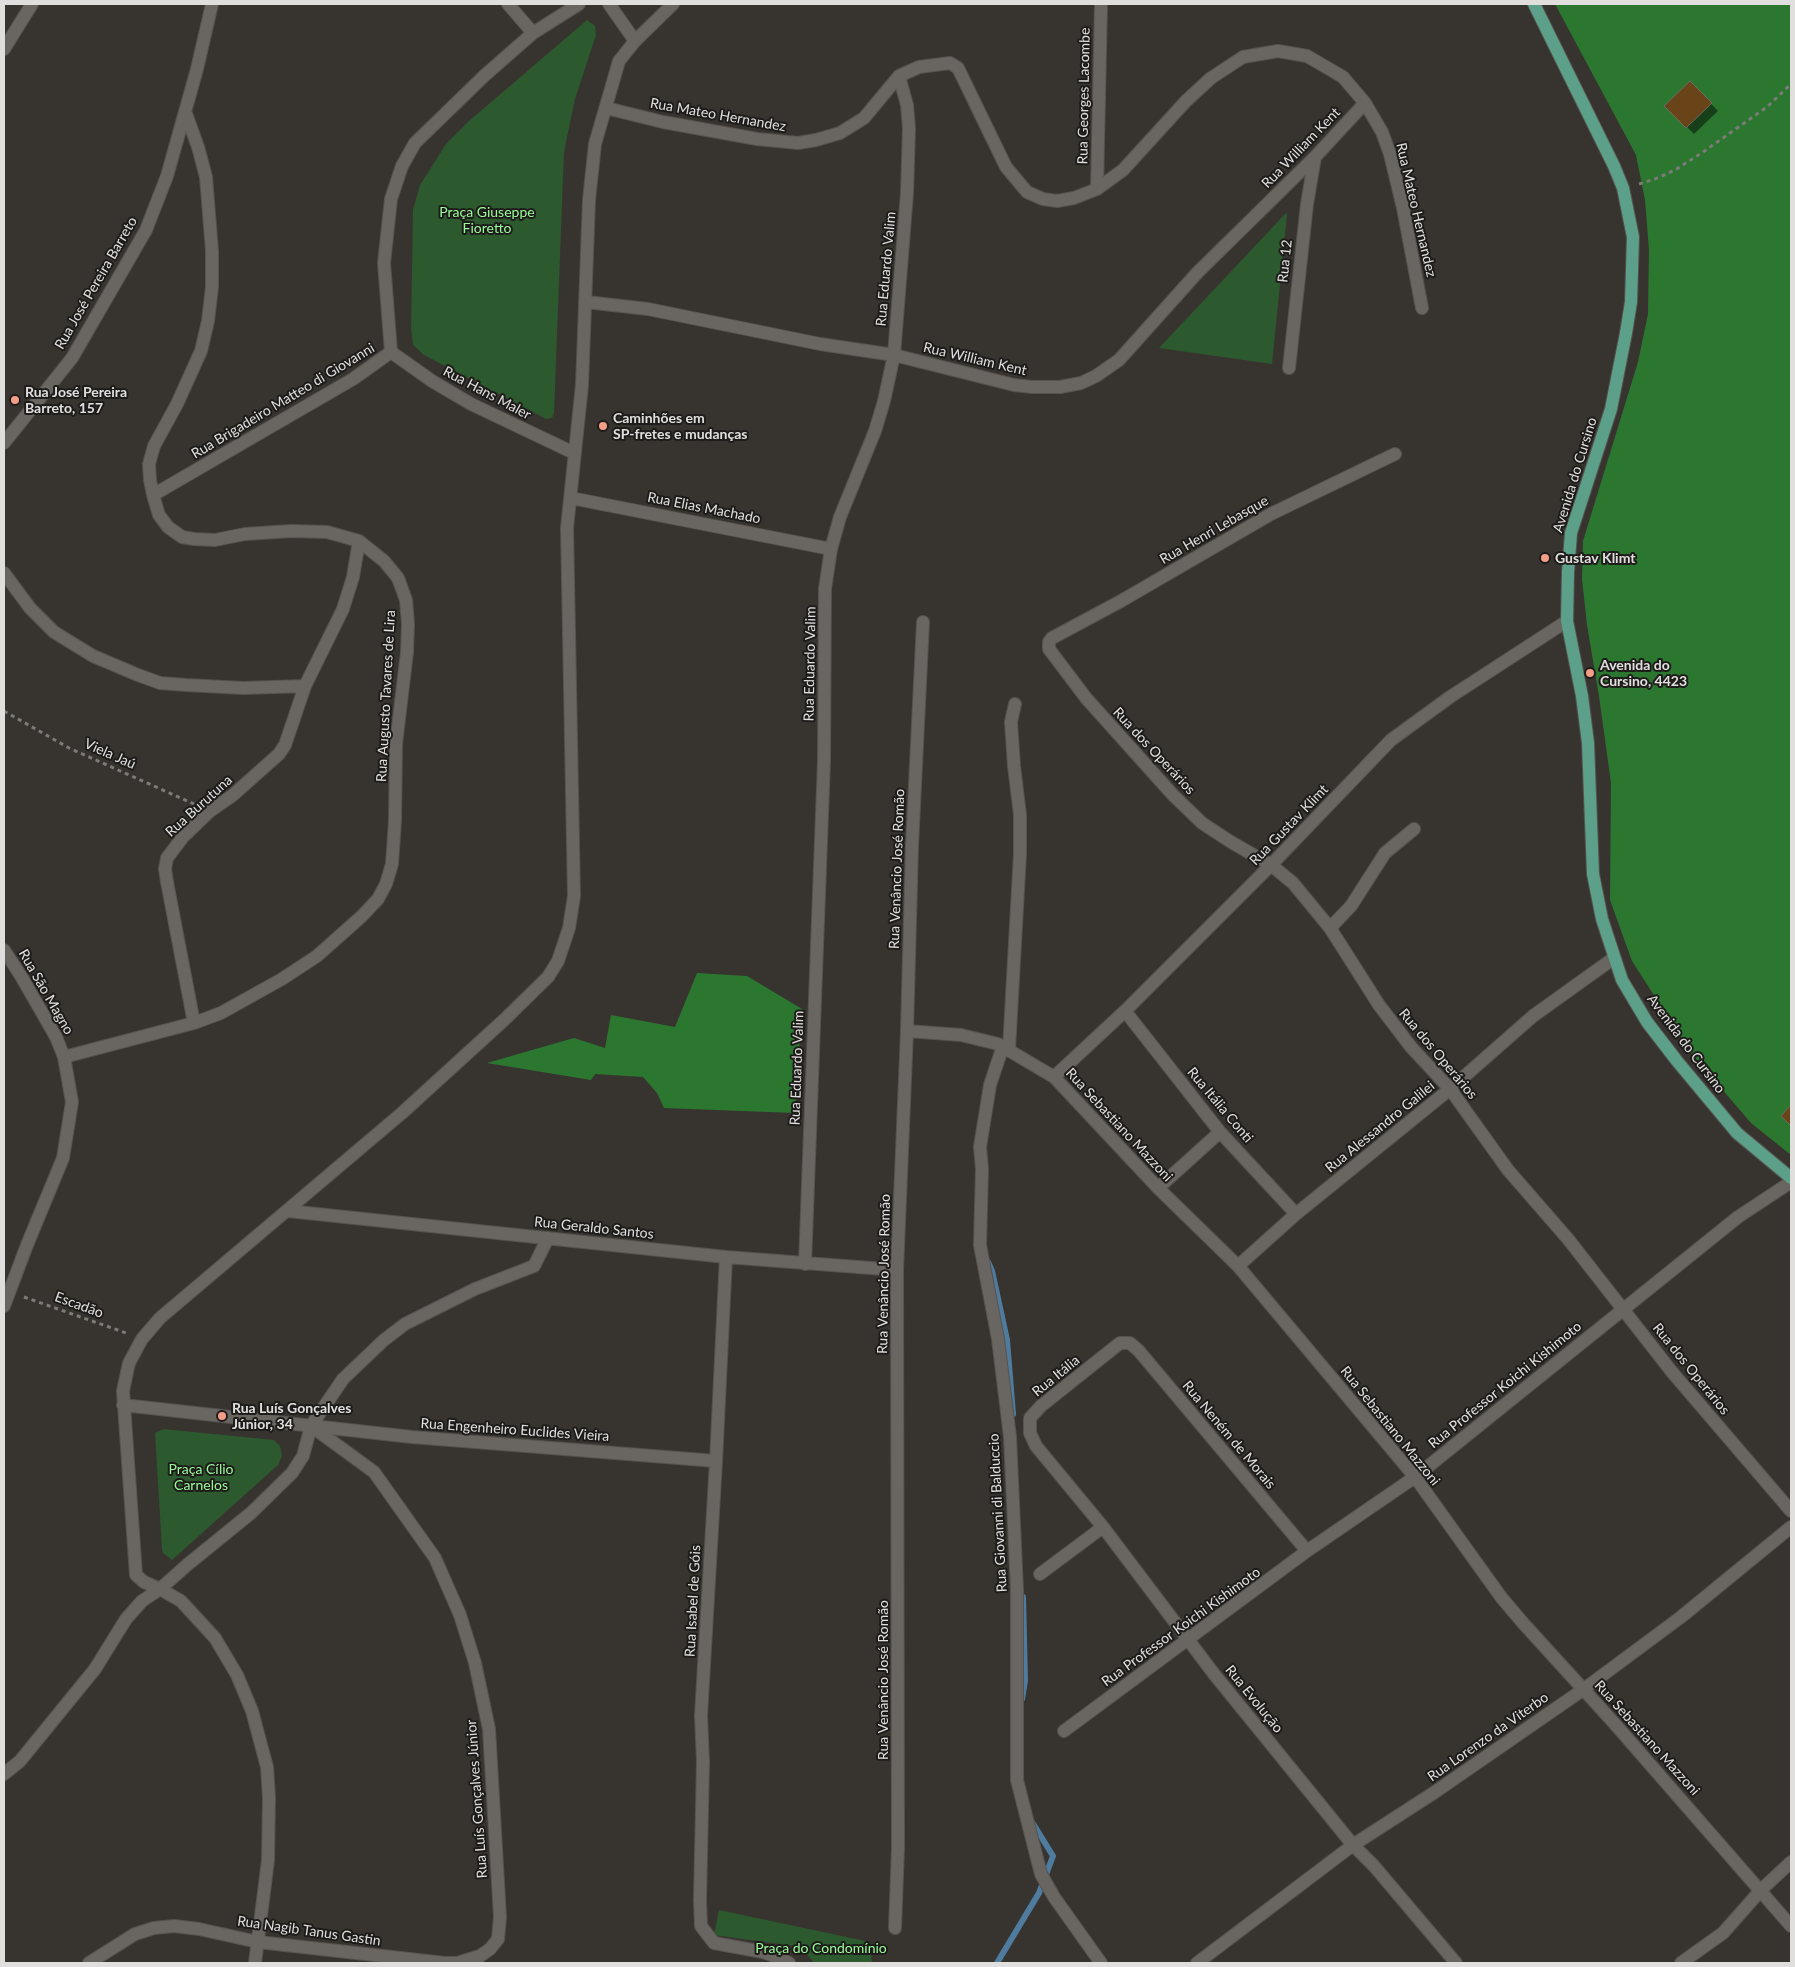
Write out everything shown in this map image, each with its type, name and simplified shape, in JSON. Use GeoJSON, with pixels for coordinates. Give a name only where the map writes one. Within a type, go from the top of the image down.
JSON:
{"type":"FeatureCollection","features":[{"type":"Feature","properties":{"kind":"main road","name":"Avenida do Cursino"},"geometry":{"type":"LineString","coordinates":[[1534,4],[1614,166],[1623,188],[1633,237],[1631,302],[1611,409],[1571,533],[1567,621],[1582,696],[1588,743],[1593,874],[1602,919],[1622,980],[1647,1022],[1737,1133],[1791,1178]]}},
{"type":"Feature","properties":{"kind":"street"},"geometry":{"type":"LineString","coordinates":[[4,49],[32,4]]}},
{"type":"Feature","properties":{"kind":"street","name":"Rua José Pereira Barreto"},"geometry":{"type":"LineString","coordinates":[[4,442],[72,358],[146,230],[167,176],[197,69],[212,4]]}},
{"type":"Feature","properties":{"kind":"street"},"geometry":{"type":"LineString","coordinates":[[508,4],[533,33]]}},
{"type":"Feature","properties":{"kind":"street","name":"Rua Brigadeiro Matteo di Giovanni"},"geometry":{"type":"LineString","coordinates":[[153,495],[352,379],[391,352],[384,263],[391,199],[402,166],[415,143],[484,76],[533,33],[579,4]]}},
{"type":"Feature","properties":{"kind":"street"},"geometry":{"type":"LineString","coordinates":[[609,4],[635,41]]}},
{"type":"Feature","properties":{"kind":"street"},"geometry":{"type":"LineString","coordinates":[[255,1963],[268,1860],[269,1798],[267,1767],[260,1738],[238,1674],[216,1638],[181,1601],[144,1582],[136,1574],[123,1390],[129,1363],[142,1339],[160,1318],[402,1113],[504,1020],[548,977],[558,961],[569,928],[574,896],[567,528],[582,385],[589,200],[596,144],[619,61],[635,41],[673,4]]}},
{"type":"Feature","properties":{"kind":"street","name":"Rua Georges Lacombe"},"geometry":{"type":"LineString","coordinates":[[1097,189],[1101,4]]}},
{"type":"Feature","properties":{"kind":"street","name":"Rua Mateo Hernandez"},"geometry":{"type":"LineString","coordinates":[[606,108],[663,122],[757,139],[798,143],[840,133],[864,118],[899,76],[919,67],[950,63],[958,68],[1006,167],[1027,192],[1043,199],[1056,201],[1074,198],[1097,189],[1123,170],[1186,101],[1211,78],[1243,57],[1278,51],[1307,56],[1343,77],[1365,103],[1382,132],[1390,154],[1412,249],[1422,308]]}},
{"type":"Feature","properties":{"kind":"street","name":"Rua Eduardo Valim"},"geometry":{"type":"LineString","coordinates":[[805,1264],[824,761],[826,589],[831,549],[840,517],[875,431],[894,355],[907,192],[909,128],[907,105],[899,76]]}},
{"type":"Feature","properties":{"kind":"street","name":"Rua William Kent"},"geometry":{"type":"LineString","coordinates":[[586,302],[648,309],[820,344],[894,355],[1032,388],[1060,387],[1081,383],[1096,376],[1119,360],[1198,273],[1315,157],[1365,103]]}},
{"type":"Feature","properties":{"kind":"street"},"geometry":{"type":"LineString","coordinates":[[185,111],[206,177],[212,251],[212,287],[208,321],[201,350],[177,404],[154,446],[149,464],[150,480],[159,515],[168,527],[182,537],[194,539],[214,540],[245,534],[291,531],[328,532],[359,541]]}},
{"type":"Feature","properties":{"kind":"street","name":"Rua 12"},"geometry":{"type":"LineString","coordinates":[[1289,368],[1307,204],[1315,157]]}},
{"type":"Feature","properties":{"kind":"street","name":"Rua Hans Maler"},"geometry":{"type":"LineString","coordinates":[[391,352],[432,381],[471,404],[574,453]]}},
{"type":"Feature","properties":{"kind":"street","name":"Rua Henri Lebasque"},"geometry":{"type":"LineString","coordinates":[[1052,638],[1121,601],[1271,514],[1394,454]]}},
{"type":"Feature","properties":{"kind":"street","name":"Rua Elias Machado"},"geometry":{"type":"LineString","coordinates":[[571,498],[831,549]]}},
{"type":"Feature","properties":{"kind":"street","name":"Rua Burutuna"},"geometry":{"type":"LineString","coordinates":[[194,1023],[165,868],[167,858],[171,851],[210,812],[233,795],[279,754],[285,745],[305,686],[343,609],[353,577],[359,541]]}},
{"type":"Feature","properties":{"kind":"street","name":"Rua Augusto Tavares de Lira"},"geometry":{"type":"LineString","coordinates":[[64,1057],[194,1023],[221,1013],[282,979],[317,956],[378,899],[386,884],[392,864],[395,821],[396,744],[407,652],[408,624],[403,589],[393,572],[384,561],[359,541]]}},
{"type":"Feature","properties":{"kind":"street"},"geometry":{"type":"LineString","coordinates":[[4,573],[30,608],[54,632],[93,656],[138,675],[160,683],[195,686],[305,686]]}},
{"type":"Feature","properties":{"kind":"street","name":"Rua Gustav Klimt"},"geometry":{"type":"LineString","coordinates":[[1054,1077],[1124,1011],[1271,864],[1391,740],[1450,696],[1567,621]]}},
{"type":"Feature","properties":{"kind":"street","name":"Rua Venâncio José Romão"},"geometry":{"type":"LineString","coordinates":[[895,1928],[898,1848],[897,1270],[922,622]]}},
{"type":"Feature","properties":{"kind":"street","name":"Rua dos Operários"},"geometry":{"type":"LineString","coordinates":[[1052,638],[1049,642],[1049,648],[1086,698],[1172,796],[1202,823],[1231,842],[1271,864],[1293,883],[1330,928],[1379,1006],[1411,1047],[1450,1089],[1508,1170],[1568,1239],[1672,1372],[1791,1511]]}},
{"type":"Feature","properties":{"kind":"street","name":"Rua Giovanni di Balduccio"},"geometry":{"type":"LineString","coordinates":[[1015,704],[1011,722],[1020,815],[1020,854],[1006,1048],[990,1084],[980,1147],[982,1169],[980,1245],[998,1339],[1010,1435],[1018,1609],[1018,1780],[1041,1874],[1054,1898],[1101,1963]]}},
{"type":"Feature","properties":{"kind":"street"},"geometry":{"type":"LineString","coordinates":[[1330,928],[1351,906],[1385,853],[1414,829]]}},
{"type":"Feature","properties":{"kind":"street","name":"Rua São Magno"},"geometry":{"type":"LineString","coordinates":[[4,950],[56,1036],[64,1057],[72,1102],[64,1158],[4,1306]]}},
{"type":"Feature","properties":{"kind":"street","name":"Rua Alessandro Galilei"},"geometry":{"type":"LineString","coordinates":[[1238,1266],[1296,1214],[1450,1089],[1533,1016],[1614,958]]}},
{"type":"Feature","properties":{"kind":"street","name":"Rua Itália Conti"},"geometry":{"type":"LineString","coordinates":[[1124,1011],[1220,1132],[1296,1214]]}},
{"type":"Feature","properties":{"kind":"street","name":"Rua Sebastiano Mazzoni"},"geometry":{"type":"LineString","coordinates":[[907,1031],[961,1036],[1006,1048],[1054,1077],[1158,1188],[1238,1266],[1415,1477],[1501,1597],[1791,1926]]}},
{"type":"Feature","properties":{"kind":"street"},"geometry":{"type":"LineString","coordinates":[[1158,1188],[1220,1132]]}},
{"type":"Feature","properties":{"kind":"street","name":"Rua Professor Koichi Kishimoto"},"geometry":{"type":"LineString","coordinates":[[1064,1732],[1307,1552],[1415,1477],[1738,1217],[1791,1182]]}},
{"type":"Feature","properties":{"kind":"street","name":"Rua Geraldo Santos"},"geometry":{"type":"LineString","coordinates":[[288,1211],[726,1257],[897,1270]]}},
{"type":"Feature","properties":{"kind":"street"},"geometry":{"type":"LineString","coordinates":[[4,1774],[20,1761],[95,1669],[126,1619],[142,1602],[251,1513],[292,1473],[303,1456],[311,1426],[343,1378],[404,1324],[475,1289],[534,1266],[548,1238]]}},
{"type":"Feature","properties":{"kind":"street","name":"Rua Isabel de Góis"},"geometry":{"type":"LineString","coordinates":[[726,1257],[701,1716],[703,1762],[701,1926],[714,1943],[762,1952],[788,1963]]}},
{"type":"Feature","properties":{"kind":"street","name":"Rua Itália"},"geometry":{"type":"LineString","coordinates":[[1030,1433],[1029,1423],[1033,1413],[1120,1343],[1126,1342]]}},
{"type":"Feature","properties":{"kind":"street","name":"Rua Neném de Morais"},"geometry":{"type":"LineString","coordinates":[[1126,1342],[1139,1351],[1307,1552]]}},
{"type":"Feature","properties":{"kind":"street","name":"Rua Luís Gonçalves Júnior"},"geometry":{"type":"LineString","coordinates":[[123,1405],[311,1426],[374,1472],[435,1558],[460,1615],[475,1664],[489,1729],[500,1917],[498,1939]]}},
{"type":"Feature","properties":{"kind":"street","name":"Rua Engenheiro Euclides Vieira"},"geometry":{"type":"LineString","coordinates":[[311,1426],[412,1437],[716,1461]]}},
{"type":"Feature","properties":{"kind":"street"},"geometry":{"type":"LineString","coordinates":[[1010,1435],[1030,1433]]}},
{"type":"Feature","properties":{"kind":"street","name":"Rua Evolução"},"geometry":{"type":"LineString","coordinates":[[1030,1433],[1036,1446],[1103,1527],[1188,1641],[1353,1845],[1374,1866],[1456,1963]]}},
{"type":"Feature","properties":{"kind":"street"},"geometry":{"type":"LineString","coordinates":[[1040,1574],[1103,1527]]}},
{"type":"Feature","properties":{"kind":"street","name":"Rua Lorenzo da Viterbo"},"geometry":{"type":"LineString","coordinates":[[1197,1963],[1353,1845],[1435,1792],[1584,1689],[1681,1617],[1791,1527]]}},
{"type":"Feature","properties":{"kind":"street"},"geometry":{"type":"LineString","coordinates":[[1681,1963],[1723,1933],[1761,1890],[1791,1862]]}},
{"type":"Feature","properties":{"kind":"street","name":"Rua Nagib Tanus Gastin"},"geometry":{"type":"LineString","coordinates":[[89,1963],[124,1940],[154,1928],[174,1926],[199,1929],[258,1942],[457,1963],[480,1956],[490,1949],[498,1939]]}},
{"type":"Feature","properties":{"kind":"path"},"geometry":{"type":"LineString","coordinates":[[1644,182],[1675,170],[1702,152],[1767,107],[1791,84]]}},
{"type":"Feature","properties":{"kind":"path","name":"Viela Jaú"},"geometry":{"type":"LineString","coordinates":[[4,711],[69,748],[210,812]]}},
{"type":"Feature","properties":{"kind":"path","name":"Escadão"},"geometry":{"type":"LineString","coordinates":[[9,1292],[142,1339]]}},
{"type":"Feature","properties":{"kind":"green space"},"geometry":{"type":"Polygon","coordinates":[[[1555,4],[1791,4],[1791,1155],[1751,1123],[1691,1053],[1632,961],[1610,900],[1611,783],[1587,625],[1582,579],[1583,541],[1638,362],[1648,314],[1649,250],[1645,200],[1636,155],[1555,4]]]}},
{"type":"Feature","properties":{"kind":"green space","name":"Praça Giuseppe Fioretto"},"geometry":{"type":"Polygon","coordinates":[[[587,20],[595,26],[596,35],[575,99],[564,152],[554,413],[552,418],[546,419],[424,355],[413,345],[411,328],[413,210],[420,185],[446,144],[469,121],[587,20]]]}},
{"type":"Feature","properties":{"kind":"green space"},"geometry":{"type":"Polygon","coordinates":[[[1286,213],[1272,364],[1159,348],[1286,213]]]}},
{"type":"Feature","properties":{"kind":"green space"},"geometry":{"type":"Polygon","coordinates":[[[697,973],[747,976],[802,1009],[795,1113],[664,1108],[657,1093],[643,1077],[595,1074],[591,1080],[487,1063],[574,1038],[605,1048],[611,1015],[675,1027],[697,973]]]}},
{"type":"Feature","properties":{"kind":"green space","name":"Praça Cílio Carnelos"},"geometry":{"type":"Polygon","coordinates":[[[163,1429],[274,1440],[280,1446],[282,1456],[278,1465],[172,1560],[163,1553],[162,1549],[155,1433],[163,1429]]]}},
{"type":"Feature","properties":{"kind":"green space","name":"Praça do Condomínio"},"geometry":{"type":"Polygon","coordinates":[[[719,1910],[870,1942],[872,1963],[814,1963],[801,1947],[714,1935],[719,1910]]]}},
{"type":"Feature","properties":{"kind":"building"},"geometry":{"type":"Polygon","coordinates":[[[1690,81],[1712,103],[1686,128],[1664,106],[1690,81]]]}},
{"type":"Feature","properties":{"kind":"building"},"geometry":{"type":"Polygon","coordinates":[[[1791,1105],[1791,1126],[1781,1116],[1791,1105]]]}},
{"type":"Feature","properties":{"kind":"waterway"},"geometry":{"type":"LineString","coordinates":[[988,1262],[992,1271],[1007,1340],[1013,1414]]}},
{"type":"Feature","properties":{"kind":"waterway"},"geometry":{"type":"LineString","coordinates":[[1022,1699],[1025,1681],[1023,1597]]}},
{"type":"Feature","properties":{"kind":"waterway"},"geometry":{"type":"LineString","coordinates":[[997,1963],[1039,1893],[1053,1856],[1032,1822]]}},
{"type":"Feature","properties":{"kind":"place","name":"Rua José Pereira Barreto, 157"},"geometry":{"type":"Point","coordinates":[15,400]}},
{"type":"Feature","properties":{"kind":"place","name":"Caminhões em SP-fretes e mudanças"},"geometry":{"type":"Point","coordinates":[603,426]}},
{"type":"Feature","properties":{"kind":"place","name":"Gustav Klimt"},"geometry":{"type":"Point","coordinates":[1545,558]}},
{"type":"Feature","properties":{"kind":"place","name":"Avenida do Cursino, 4423"},"geometry":{"type":"Point","coordinates":[1590,673]}},
{"type":"Feature","properties":{"kind":"place","name":"Rua Luís Gonçalves Júnior, 34"},"geometry":{"type":"Point","coordinates":[222,1416]}}]}
